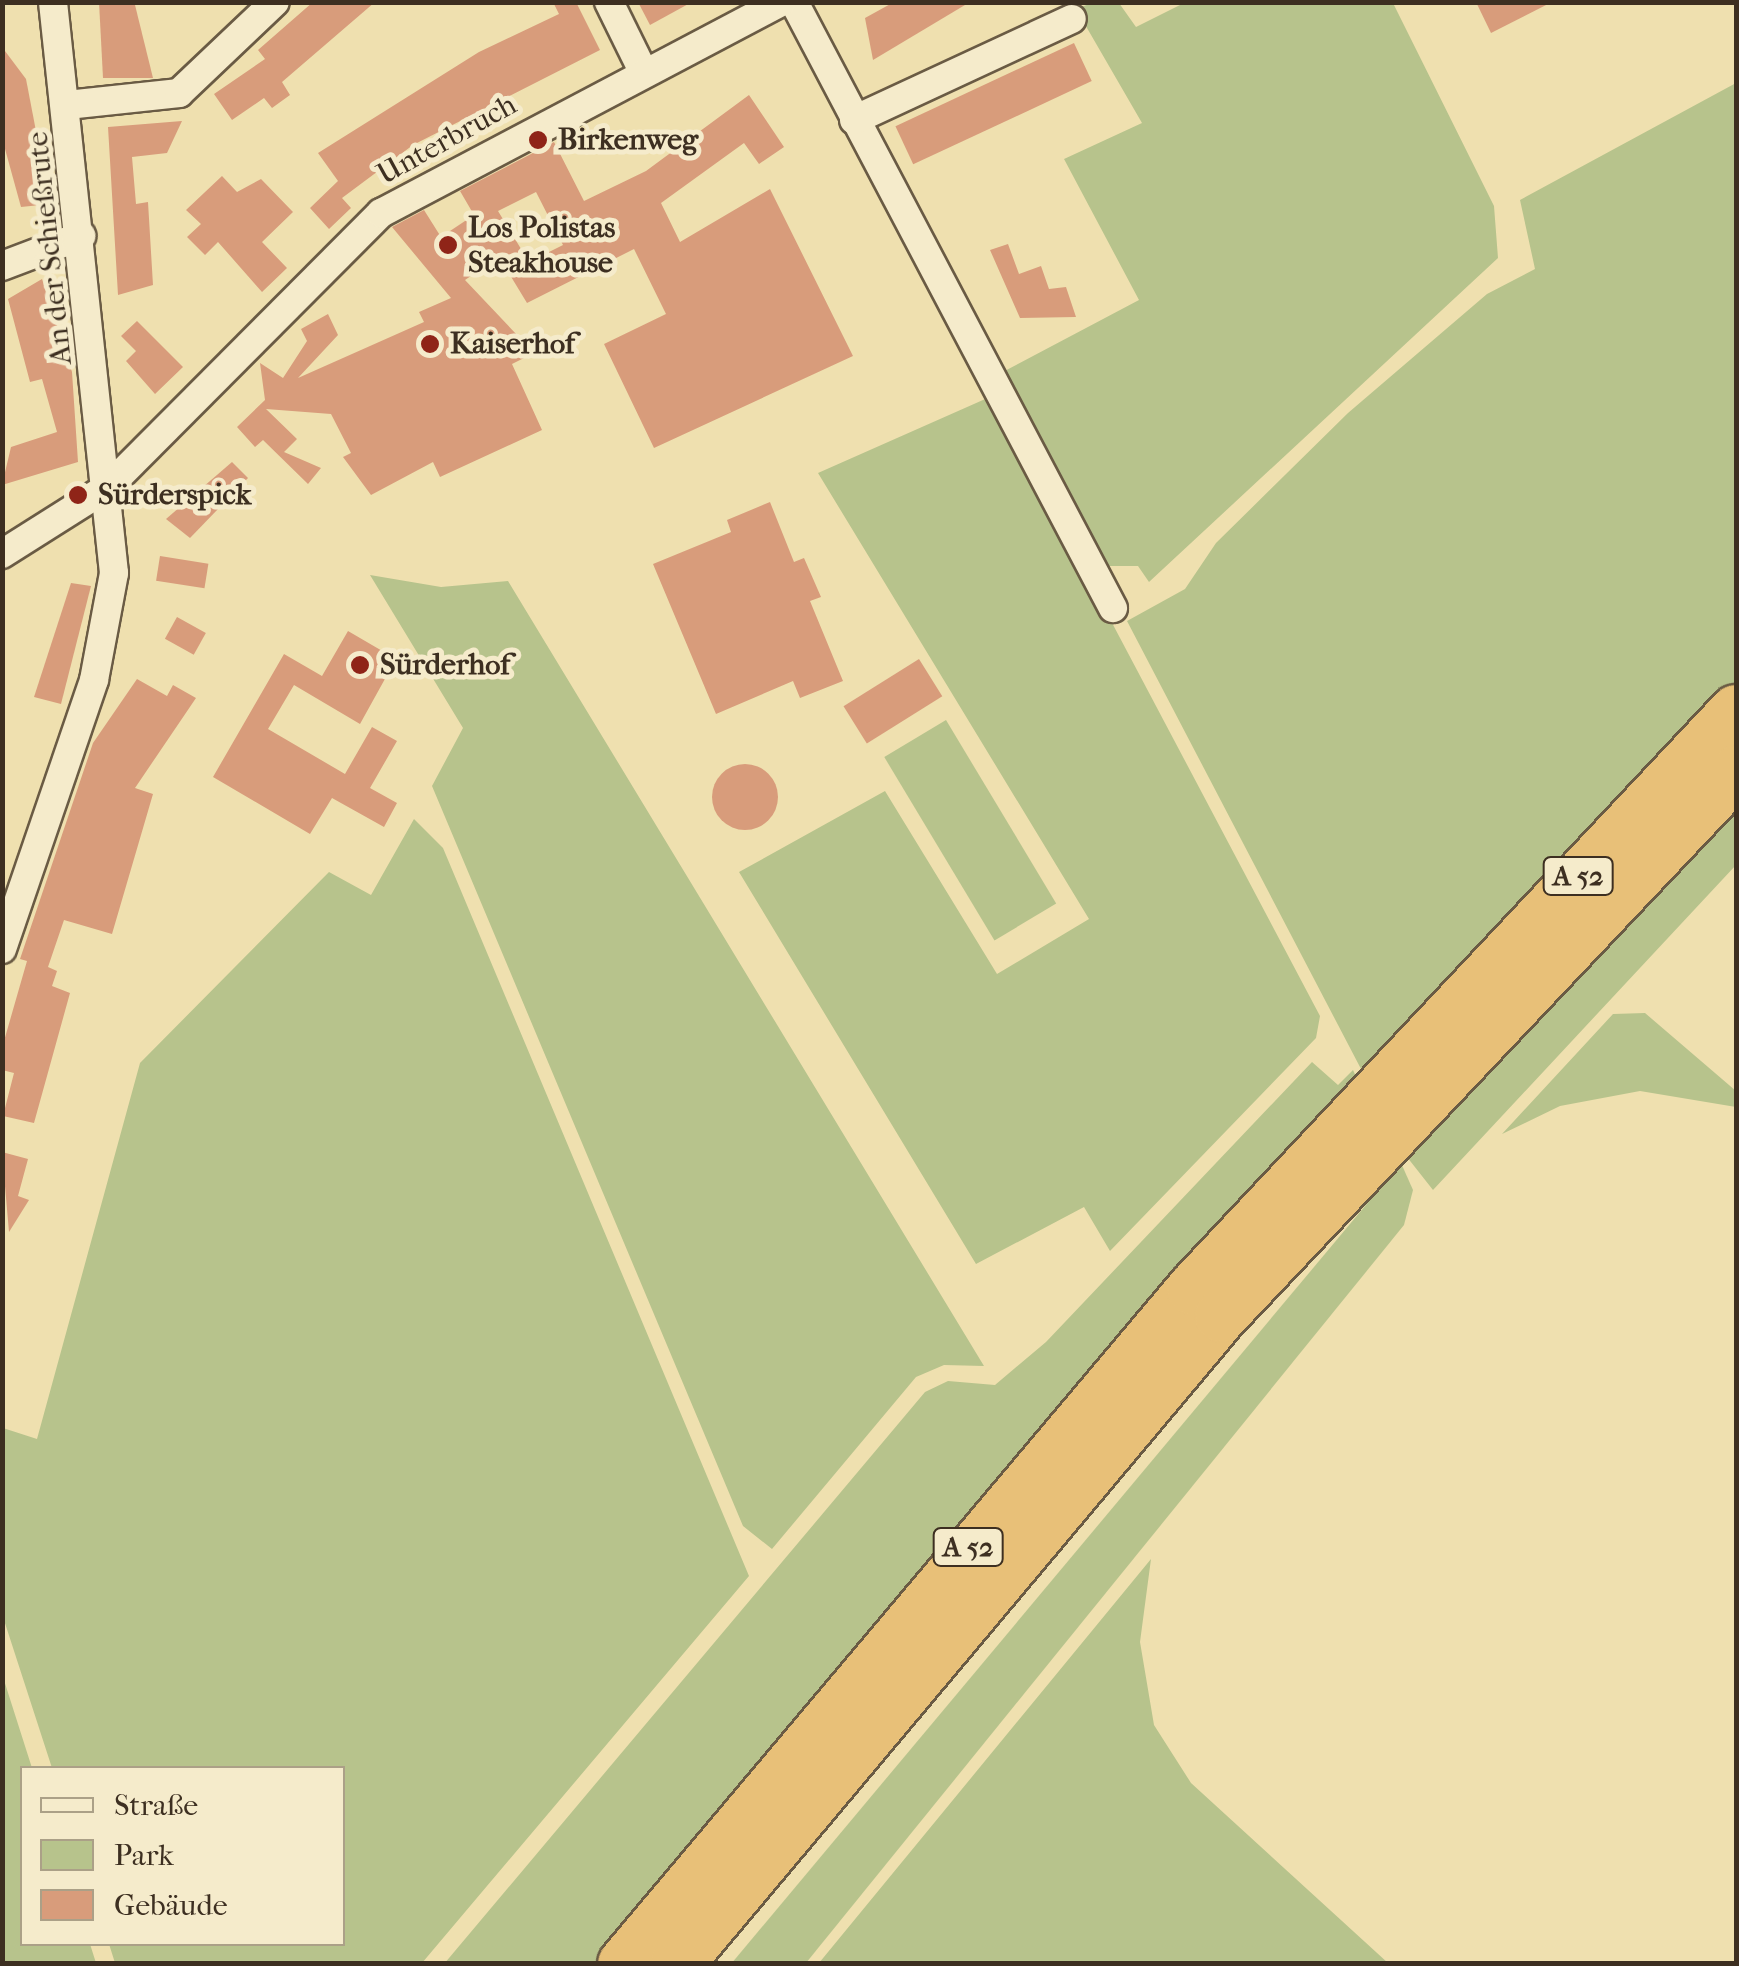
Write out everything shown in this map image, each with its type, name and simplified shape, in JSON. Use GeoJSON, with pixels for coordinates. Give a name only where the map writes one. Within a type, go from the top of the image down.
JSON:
{"type":"FeatureCollection","features":[{"type":"Feature","properties":{"kind":"highway","name":"A 52"},"geometry":{"type":"LineString","coordinates":[[624,1964],[884,1644],[1436,1055],[1736,711]]}},
{"type":"Feature","properties":{"kind":"highway","name":"A 52"},"geometry":{"type":"LineString","coordinates":[[1436,1055],[1736,772]]}},
{"type":"Feature","properties":{"kind":"highway","name":"A 52"},"geometry":{"type":"LineString","coordinates":[[677,1964],[1338,1160]]}},
{"type":"Feature","properties":{"kind":"highway"},"geometry":{"type":"LineString","coordinates":[[707,1964],[752,1870]]}},
{"type":"Feature","properties":{"kind":"street","name":"An der Schießrute"},"geometry":{"type":"LineString","coordinates":[[53,2],[108,486]]}},
{"type":"Feature","properties":{"kind":"street"},"geometry":{"type":"LineString","coordinates":[[67,105],[179,93],[274,2]]}},
{"type":"Feature","properties":{"kind":"street"},"geometry":{"type":"LineString","coordinates":[[609,2],[644,73]]}},
{"type":"Feature","properties":{"kind":"street","name":"Unterbruch"},"geometry":{"type":"LineString","coordinates":[[2,554],[108,486],[381,213],[782,2]]}},
{"type":"Feature","properties":{"kind":"street"},"geometry":{"type":"LineString","coordinates":[[794,2],[1113,608]]}},
{"type":"Feature","properties":{"kind":"street"},"geometry":{"type":"LineString","coordinates":[[854,120],[1072,18]]}},
{"type":"Feature","properties":{"kind":"street"},"geometry":{"type":"LineString","coordinates":[[2,266],[81,236]]}},
{"type":"Feature","properties":{"kind":"street"},"geometry":{"type":"LineString","coordinates":[[2,950],[108,623],[108,486]]}},
{"type":"Feature","properties":{"kind":"green space"},"geometry":{"type":"Polygon","coordinates":[[[1092,3],[1119,3],[1136,27],[1184,3],[1393,3],[1494,206],[1498,258],[1149,582],[1138,566],[1098,566],[997,375],[1139,300],[1064,159],[1142,123],[1076,9],[1092,3]]]}},
{"type":"Feature","properties":{"kind":"green space"},"geometry":{"type":"Polygon","coordinates":[[[1736,83],[1736,865],[1433,1190],[1407,1157],[1127,621],[1185,589],[1216,543],[1348,413],[1487,294],[1535,269],[1520,200],[1736,83]]]}},
{"type":"Feature","properties":{"kind":"green space"},"geometry":{"type":"Polygon","coordinates":[[[992,396],[1320,1016],[1316,1038],[1110,1251],[1084,1207],[976,1264],[739,872],[885,791],[997,974],[1089,919],[818,473],[992,396]]]}},
{"type":"Feature","properties":{"kind":"green space"},"geometry":{"type":"Polygon","coordinates":[[[370,575],[441,587],[508,581],[984,1366],[944,1365],[916,1377],[772,1549],[743,1526],[432,786],[463,728],[370,575]]]}},
{"type":"Feature","properties":{"kind":"green space"},"geometry":{"type":"Polygon","coordinates":[[[946,720],[1056,903],[995,941],[884,757],[946,720]]]}},
{"type":"Feature","properties":{"kind":"green space"},"geometry":{"type":"Polygon","coordinates":[[[414,819],[443,848],[749,1576],[422,1963],[115,1963],[110,1946],[345,1946],[345,1766],[51,1766],[3,1617],[3,1428],[37,1439],[140,1063],[329,872],[371,895],[414,819]]]}},
{"type":"Feature","properties":{"kind":"green space"},"geometry":{"type":"Polygon","coordinates":[[[1645,1013],[1736,1091],[1736,1107],[1640,1091],[1560,1106],[1502,1134],[1613,1014],[1645,1013]]]}},
{"type":"Feature","properties":{"kind":"green space"},"geometry":{"type":"Polygon","coordinates":[[[1312,1062],[1338,1085],[1353,1070],[1358,1081],[1150,1296],[595,1963],[444,1964],[925,1392],[948,1381],[995,1385],[1046,1342],[1312,1062]]]}},
{"type":"Feature","properties":{"kind":"green space"},"geometry":{"type":"Polygon","coordinates":[[[1401,1163],[1413,1190],[1404,1225],[806,1963],[731,1964],[1401,1163]]]}},
{"type":"Feature","properties":{"kind":"green space"},"geometry":{"type":"Polygon","coordinates":[[[1151,1559],[1140,1642],[1154,1725],[1191,1783],[1388,1963],[819,1963],[1151,1559]]]}},
{"type":"Feature","properties":{"kind":"green space"},"geometry":{"type":"Polygon","coordinates":[[[3,1677],[31,1766],[20,1766],[20,1946],[91,1946],[96,1963],[3,1963],[3,1677]]]}},
{"type":"Feature","properties":{"kind":"building"},"geometry":{"type":"Polygon","coordinates":[[[99,2],[135,5],[153,78],[103,78],[99,2]]]}},
{"type":"Feature","properties":{"kind":"building"},"geometry":{"type":"Polygon","coordinates":[[[313,2],[375,2],[282,82],[290,95],[272,108],[264,98],[232,120],[214,94],[265,59],[258,50],[313,2]]]}},
{"type":"Feature","properties":{"kind":"building"},"geometry":{"type":"Polygon","coordinates":[[[553,2],[576,2],[600,50],[413,145],[342,198],[351,208],[329,229],[310,208],[338,181],[318,153],[479,52],[559,14],[553,2]]]}},
{"type":"Feature","properties":{"kind":"building"},"geometry":{"type":"Polygon","coordinates":[[[638,2],[692,2],[650,25],[638,2]]]}},
{"type":"Feature","properties":{"kind":"building"},"geometry":{"type":"Polygon","coordinates":[[[894,2],[970,2],[873,60],[865,18],[894,2]]]}},
{"type":"Feature","properties":{"kind":"building"},"geometry":{"type":"Polygon","coordinates":[[[1476,2],[1552,2],[1491,33],[1476,2]]]}},
{"type":"Feature","properties":{"kind":"building"},"geometry":{"type":"Polygon","coordinates":[[[1074,43],[1092,81],[913,164],[895,126],[1074,43]]]}},
{"type":"Feature","properties":{"kind":"building"},"geometry":{"type":"Polygon","coordinates":[[[2,47],[26,79],[50,204],[21,207],[2,138],[2,47]]]}},
{"type":"Feature","properties":{"kind":"building"},"geometry":{"type":"Polygon","coordinates":[[[749,95],[784,147],[759,164],[744,143],[661,203],[680,242],[770,189],[853,356],[654,448],[604,344],[666,314],[634,249],[527,303],[499,257],[465,280],[534,353],[512,364],[542,430],[440,477],[433,462],[371,495],[343,457],[351,453],[331,414],[266,409],[297,439],[284,452],[321,468],[308,484],[263,440],[255,447],[237,427],[265,400],[260,363],[283,378],[307,341],[301,329],[328,314],[338,335],[298,378],[424,322],[419,312],[451,298],[392,227],[424,210],[441,237],[474,215],[460,191],[554,142],[584,201],[646,171],[749,95]],[[536,192],[498,211],[529,262],[563,245],[536,192]]]}},
{"type":"Feature","properties":{"kind":"building"},"geometry":{"type":"Polygon","coordinates":[[[182,121],[167,153],[132,157],[136,204],[148,202],[153,285],[118,295],[108,127],[182,121]]]}},
{"type":"Feature","properties":{"kind":"building"},"geometry":{"type":"Polygon","coordinates":[[[222,176],[237,192],[261,179],[293,212],[262,242],[287,268],[262,292],[218,242],[205,255],[187,237],[201,224],[186,210],[222,176]]]}},
{"type":"Feature","properties":{"kind":"building"},"geometry":{"type":"Polygon","coordinates":[[[1008,244],[1019,274],[1041,266],[1049,289],[1066,287],[1076,317],[1020,318],[990,250],[1008,244]]]}},
{"type":"Feature","properties":{"kind":"building"},"geometry":{"type":"Polygon","coordinates":[[[42,279],[72,372],[78,462],[2,485],[11,447],[57,432],[42,379],[30,382],[8,299],[42,279]]]}},
{"type":"Feature","properties":{"kind":"building"},"geometry":{"type":"Polygon","coordinates":[[[137,321],[183,367],[155,394],[126,361],[136,351],[121,336],[137,321]]]}},
{"type":"Feature","properties":{"kind":"building"},"geometry":{"type":"Polygon","coordinates":[[[232,462],[248,478],[190,538],[166,519],[232,462]]]}},
{"type":"Feature","properties":{"kind":"building"},"geometry":{"type":"Polygon","coordinates":[[[770,502],[794,562],[804,558],[821,597],[810,601],[843,681],[800,698],[793,681],[716,714],[653,564],[731,532],[727,520],[770,502]]]}},
{"type":"Feature","properties":{"kind":"building"},"geometry":{"type":"Polygon","coordinates":[[[160,556],[208,564],[204,588],[156,581],[160,556]]]}},
{"type":"Feature","properties":{"kind":"building"},"geometry":{"type":"Polygon","coordinates":[[[71,583],[91,586],[61,704],[34,697],[71,583]]]}},
{"type":"Feature","properties":{"kind":"building"},"geometry":{"type":"Polygon","coordinates":[[[177,617],[206,633],[194,655],[165,639],[177,617]]]}},
{"type":"Feature","properties":{"kind":"building"},"geometry":{"type":"Polygon","coordinates":[[[348,631],[396,659],[360,724],[294,685],[268,729],[345,774],[372,727],[397,741],[370,788],[397,803],[384,827],[332,798],[310,834],[213,777],[284,654],[322,676],[348,631]]]}},
{"type":"Feature","properties":{"kind":"building"},"geometry":{"type":"Polygon","coordinates":[[[919,659],[942,696],[867,743],[844,706],[919,659]]]}},
{"type":"Feature","properties":{"kind":"building"},"geometry":{"type":"Polygon","coordinates":[[[137,679],[167,696],[173,685],[196,698],[135,788],[153,794],[112,934],[64,920],[48,967],[57,971],[52,986],[70,993],[34,1123],[3,1116],[14,1073],[2,1070],[2,1048],[27,961],[20,959],[93,743],[137,679]]]}},
{"type":"Feature","properties":{"kind":"building"},"geometry":{"type":"Polygon","coordinates":[[[745,764],[758,766],[768,774],[776,784],[776,810],[768,820],[758,828],[745,830],[732,828],[722,820],[714,810],[712,797],[714,784],[722,774],[732,766],[745,764]]]}},
{"type":"Feature","properties":{"kind":"building"},"geometry":{"type":"Polygon","coordinates":[[[2,1152],[28,1159],[18,1196],[29,1200],[9,1232],[2,1152]]]}},
{"type":"Feature","properties":{"kind":"place","name":"Birkenweg"},"geometry":{"type":"Point","coordinates":[538,140]}},
{"type":"Feature","properties":{"kind":"place","name":"Los Polistas Steakhouse"},"geometry":{"type":"Point","coordinates":[448,245]}},
{"type":"Feature","properties":{"kind":"place","name":"Kaiserhof"},"geometry":{"type":"Point","coordinates":[430,344]}},
{"type":"Feature","properties":{"kind":"place","name":"Sürderspick"},"geometry":{"type":"Point","coordinates":[78,495]}},
{"type":"Feature","properties":{"kind":"place","name":"Sürderhof"},"geometry":{"type":"Point","coordinates":[360,665]}}]}
